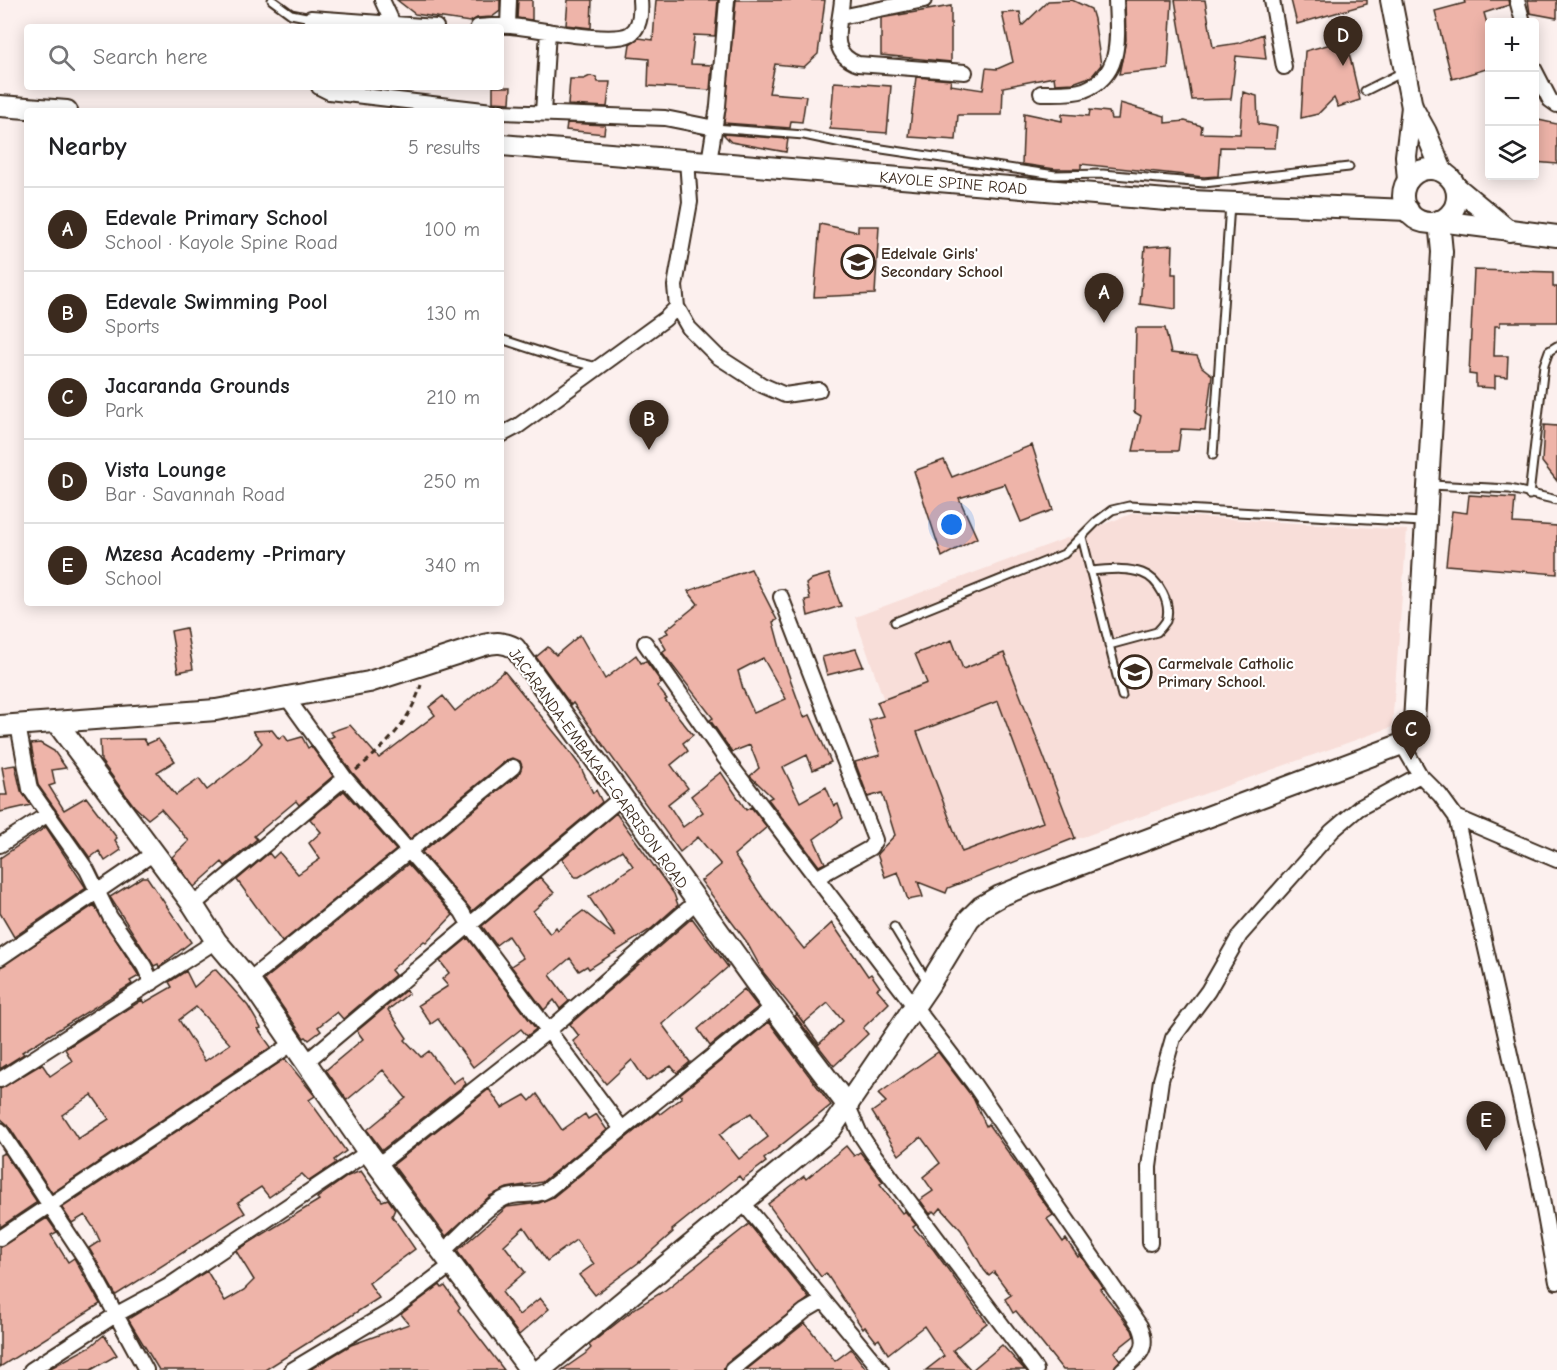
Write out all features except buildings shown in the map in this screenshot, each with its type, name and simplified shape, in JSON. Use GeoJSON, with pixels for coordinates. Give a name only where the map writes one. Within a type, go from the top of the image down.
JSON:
{"type":"FeatureCollection","features":[{"type":"Feature","properties":{"kind":"street"},"geometry":{"type":"LineString","coordinates":[[311,23],[393,24],[382,0]]}},
{"type":"Feature","properties":{"kind":"street"},"geometry":{"type":"LineString","coordinates":[[508,26],[509,0]]}},
{"type":"Feature","properties":{"kind":"street"},"geometry":{"type":"LineString","coordinates":[[504,26],[582,36],[622,36],[631,33],[637,25],[641,12],[640,0]]}},
{"type":"Feature","properties":{"kind":"street"},"geometry":{"type":"LineString","coordinates":[[709,162],[715,128],[727,0]]}},
{"type":"Feature","properties":{"kind":"street"},"geometry":{"type":"LineString","coordinates":[[842,0],[838,42],[840,53],[848,60],[858,64],[965,72]]}},
{"type":"Feature","properties":{"kind":"street"},"geometry":{"type":"LineString","coordinates":[[841,17],[924,0]]}},
{"type":"Feature","properties":{"kind":"street"},"geometry":{"type":"LineString","coordinates":[[1041,93],[1082,91],[1106,73],[1117,52],[1116,0]]}},
{"type":"Feature","properties":{"kind":"street"},"geometry":{"type":"LineString","coordinates":[[1272,0],[1284,67]]}},
{"type":"Feature","properties":{"kind":"street"},"geometry":{"type":"LineString","coordinates":[[1391,0],[1412,107],[1426,132],[1442,171]]}},
{"type":"Feature","properties":{"kind":"street"},"geometry":{"type":"LineString","coordinates":[[1518,0],[1522,18]]}},
{"type":"Feature","properties":{"kind":"street"},"geometry":{"type":"LineString","coordinates":[[543,113],[548,31]]}},
{"type":"Feature","properties":{"kind":"street"},"geometry":{"type":"LineString","coordinates":[[1536,72],[1550,100],[1557,105]]}},
{"type":"Feature","properties":{"kind":"street"},"geometry":{"type":"LineString","coordinates":[[325,90],[466,108]]}},
{"type":"Feature","properties":{"kind":"street"},"geometry":{"type":"LineString","coordinates":[[0,106],[27,108]]}},
{"type":"Feature","properties":{"kind":"street"},"geometry":{"type":"LineString","coordinates":[[1412,107],[1406,156],[1408,180],[1403,194],[1408,210],[1421,221],[1439,221],[1557,236]]}},
{"type":"Feature","properties":{"kind":"street"},"geometry":{"type":"LineString","coordinates":[[504,112],[665,118],[715,128]]}},
{"type":"Feature","properties":{"kind":"street","name":"KAYOLE SPINE ROAD"},"geometry":{"type":"LineString","coordinates":[[504,145],[1098,195],[1408,210]]}},
{"type":"Feature","properties":{"kind":"street"},"geometry":{"type":"LineString","coordinates":[[687,160],[690,202],[675,286],[677,307],[689,328],[717,356],[762,385],[785,395],[819,390]]}},
{"type":"Feature","properties":{"kind":"street"},"geometry":{"type":"LineString","coordinates":[[1408,180],[1420,170],[1431,168],[1442,171],[1450,177],[1456,187],[1509,231]]}},
{"type":"Feature","properties":{"kind":"street"},"geometry":{"type":"LineString","coordinates":[[1439,221],[1447,217],[1456,203],[1456,187]]}},
{"type":"Feature","properties":{"kind":"street"},"geometry":{"type":"LineString","coordinates":[[540,1370],[744,1204],[831,1129],[929,985],[969,919],[981,907],[1000,896],[1402,744],[1414,722],[1442,252],[1439,221]]}},
{"type":"Feature","properties":{"kind":"street"},"geometry":{"type":"LineString","coordinates":[[504,433],[518,426],[665,319],[677,307]]}},
{"type":"Feature","properties":{"kind":"street"},"geometry":{"type":"LineString","coordinates":[[780,597],[875,840],[870,848],[816,878]]}},
{"type":"Feature","properties":{"kind":"street","name":"JACARANDA-EMBAKASI-GARRISON ROAD"},"geometry":{"type":"LineString","coordinates":[[9,725],[216,710],[369,682],[427,666],[497,642],[515,648],[773,1007],[848,1106]]}},
{"type":"Feature","properties":{"kind":"street"},"geometry":{"type":"LineString","coordinates":[[645,643],[725,758],[915,1004],[973,1083],[1140,1326],[1145,1338],[1140,1357],[1122,1370]]}},
{"type":"Feature","properties":{"kind":"street"},"geometry":{"type":"LineString","coordinates":[[287,698],[345,778],[462,912],[547,1032],[622,1129]]}},
{"type":"Feature","properties":{"kind":"street"},"geometry":{"type":"LineString","coordinates":[[57,723],[193,905],[216,941],[249,980],[373,1159],[530,1370]]}},
{"type":"Feature","properties":{"kind":"street"},"geometry":{"type":"LineString","coordinates":[[9,725],[30,789],[87,870],[97,893],[152,983]]}},
{"type":"Feature","properties":{"kind":"street"},"geometry":{"type":"LineString","coordinates":[[1402,744],[1420,775],[1440,795],[1456,818],[1538,1177],[1557,1282]]}},
{"type":"Feature","properties":{"kind":"street"},"geometry":{"type":"LineString","coordinates":[[249,980],[382,871],[411,852],[513,767]]}},
{"type":"Feature","properties":{"kind":"street"},"geometry":{"type":"LineString","coordinates":[[1149,1243],[1149,1167],[1161,1080],[1173,1038],[1208,991],[1240,936],[1332,831],[1359,807],[1420,775]]}},
{"type":"Feature","properties":{"kind":"street"},"geometry":{"type":"LineString","coordinates":[[193,905],[345,778]]}},
{"type":"Feature","properties":{"kind":"street"},"geometry":{"type":"LineString","coordinates":[[306,1062],[622,797]]}},
{"type":"Feature","properties":{"kind":"street"},"geometry":{"type":"LineString","coordinates":[[0,845],[48,814]]}},
{"type":"Feature","properties":{"kind":"street"},"geometry":{"type":"LineString","coordinates":[[1456,818],[1557,861]]}},
{"type":"Feature","properties":{"kind":"street"},"geometry":{"type":"LineString","coordinates":[[0,958],[154,853]]}},
{"type":"Feature","properties":{"kind":"street"},"geometry":{"type":"LineString","coordinates":[[31,1370],[117,1314],[167,1287],[373,1159],[547,1032],[697,901]]}},
{"type":"Feature","properties":{"kind":"street"},"geometry":{"type":"LineString","coordinates":[[0,1080],[216,941]]}},
{"type":"Feature","properties":{"kind":"street"},"geometry":{"type":"LineString","coordinates":[[292,1370],[392,1310],[448,1258],[501,1200],[514,1195],[539,1195],[773,1007]]}},
{"type":"Feature","properties":{"kind":"street"},"geometry":{"type":"LineString","coordinates":[[0,1238],[292,1044]]}},
{"type":"Feature","properties":{"kind":"street"},"geometry":{"type":"LineString","coordinates":[[848,1106],[860,1134],[872,1152],[1036,1370]]}},
{"type":"Feature","properties":{"kind":"street"},"geometry":{"type":"LineString","coordinates":[[0,1130],[51,1204],[117,1314],[146,1370]]}},
{"type":"Feature","properties":{"kind":"street"},"geometry":{"type":"LineString","coordinates":[[744,1204],[881,1370]]}},
{"type":"Feature","properties":{"kind":"street"},"geometry":{"type":"LineString","coordinates":[[732,1370],[805,1311],[822,1301]]}},
{"type":"Feature","properties":{"kind":"lane"},"geometry":{"type":"LineString","coordinates":[[272,0],[291,14],[311,23]]}},
{"type":"Feature","properties":{"kind":"lane"},"geometry":{"type":"LineString","coordinates":[[1365,90],[1404,71]]}},
{"type":"Feature","properties":{"kind":"lane"},"geometry":{"type":"LineString","coordinates":[[715,128],[804,135],[1046,174],[1102,174],[1204,183],[1348,166]]}},
{"type":"Feature","properties":{"kind":"lane"},"geometry":{"type":"LineString","coordinates":[[1098,195],[1102,174]]}},
{"type":"Feature","properties":{"kind":"lane"},"geometry":{"type":"LineString","coordinates":[[1213,455],[1230,202]]}},
{"type":"Feature","properties":{"kind":"lane"},"geometry":{"type":"LineString","coordinates":[[504,340],[597,367]]}},
{"type":"Feature","properties":{"kind":"lane"},"geometry":{"type":"LineString","coordinates":[[1529,495],[1544,364],[1549,351],[1557,346]]}},
{"type":"Feature","properties":{"kind":"lane"},"geometry":{"type":"LineString","coordinates":[[1428,485],[1510,489],[1557,500]]}},
{"type":"Feature","properties":{"kind":"lane"},"geometry":{"type":"LineString","coordinates":[[895,622],[1064,554],[1112,510],[1129,506],[1425,522]]}},
{"type":"Feature","properties":{"kind":"lane"},"geometry":{"type":"LineString","coordinates":[[1082,537],[1122,696]]}},
{"type":"Feature","properties":{"kind":"lane"},"geometry":{"type":"LineString","coordinates":[[1090,571],[1123,570],[1144,573],[1161,589],[1166,603],[1166,620],[1157,632],[1109,645]]}},
{"type":"Feature","properties":{"kind":"lane"},"geometry":{"type":"LineString","coordinates":[[894,927],[929,985]]}},
{"type":"Feature","properties":{"kind":"path"},"geometry":{"type":"LineString","coordinates":[[345,778],[394,737],[414,707],[427,666]]}},
{"type":"Feature","properties":{"kind":"shaded area","name":"Carmelvale Catholic Primary School."},"geometry":{"type":"Polygon","coordinates":[[[1134,513],[1407,530],[1392,727],[948,885],[855,617],[1134,513]]]}},
{"type":"Feature","properties":{"kind":"place","name":"Vista Lounge"},"geometry":{"type":"Point","coordinates":[1343,66]}},
{"type":"Feature","properties":{"kind":"place","name":"Edelvale Girls' Secondary School"},"geometry":{"type":"Point","coordinates":[858,262]}},
{"type":"Feature","properties":{"kind":"place","name":"Edevale Primary School"},"geometry":{"type":"Point","coordinates":[1104,323]}},
{"type":"Feature","properties":{"kind":"place","name":"Edevale Swimming Pool"},"geometry":{"type":"Point","coordinates":[649,450]}},
{"type":"Feature","properties":{"kind":"place","name":"Carmelvale Catholic Primary School."},"geometry":{"type":"Point","coordinates":[1135,672]}},
{"type":"Feature","properties":{"kind":"place","name":"Jacaranda Grounds"},"geometry":{"type":"Point","coordinates":[1411,760]}},
{"type":"Feature","properties":{"kind":"place","name":"Mzesa Academy -Primary"},"geometry":{"type":"Point","coordinates":[1486,1151]}}]}
